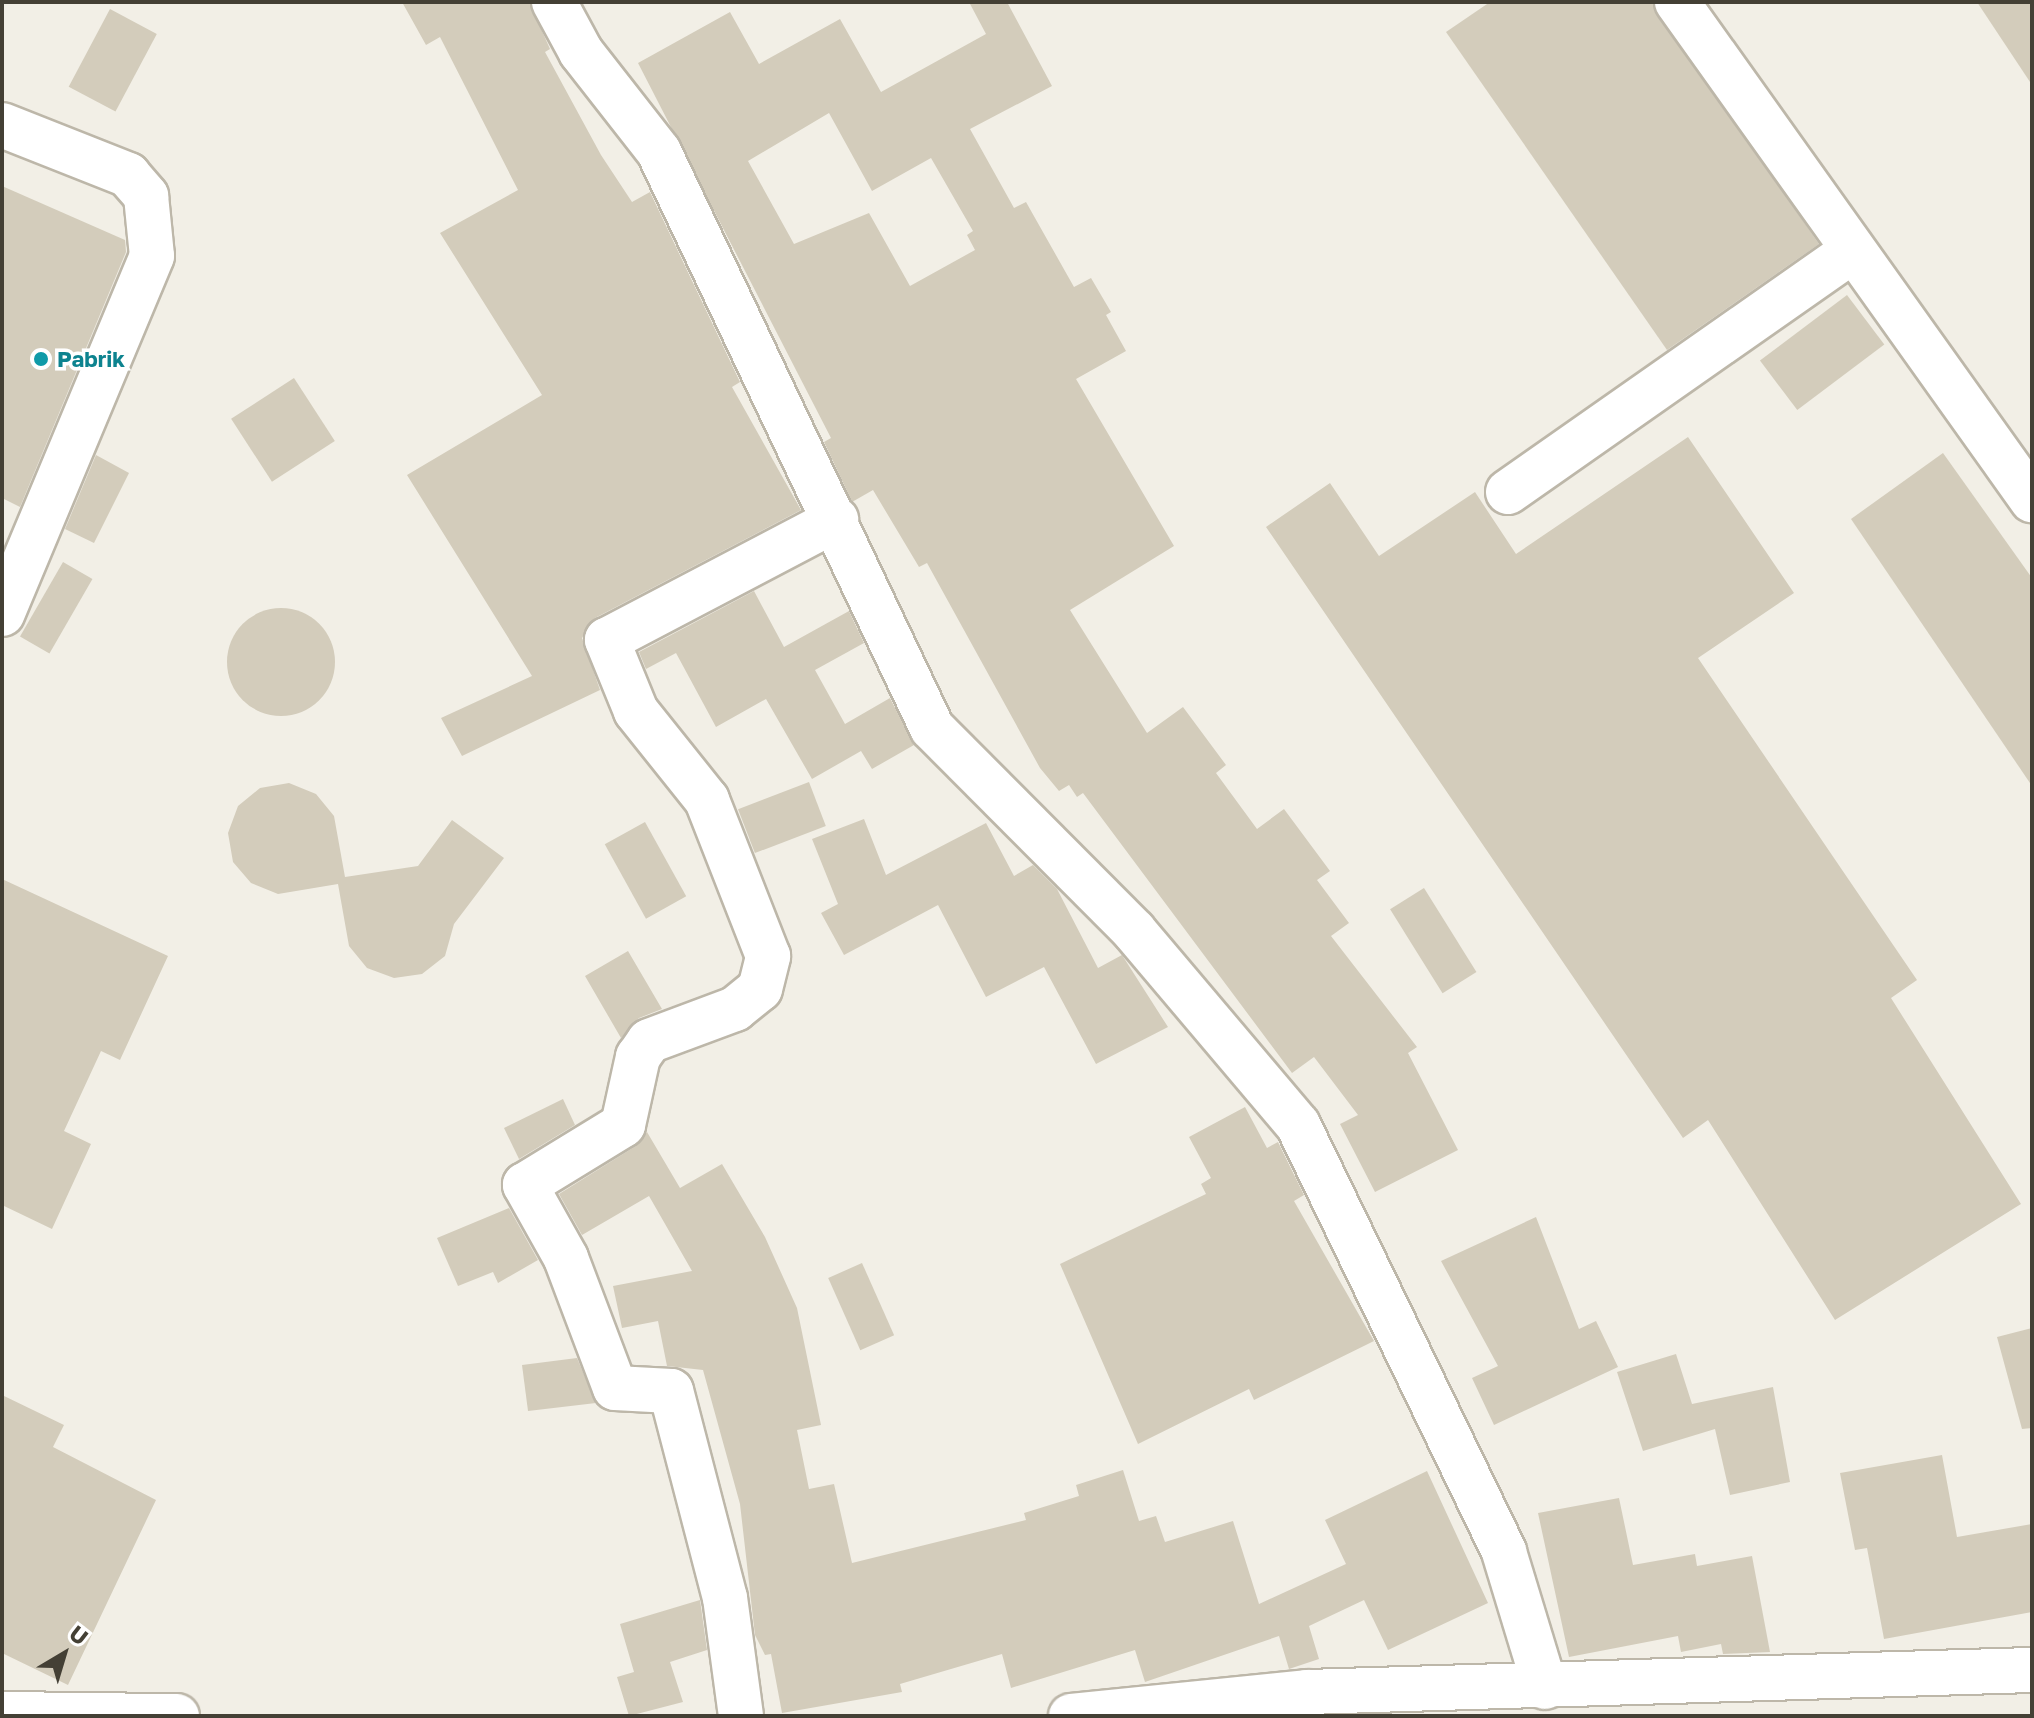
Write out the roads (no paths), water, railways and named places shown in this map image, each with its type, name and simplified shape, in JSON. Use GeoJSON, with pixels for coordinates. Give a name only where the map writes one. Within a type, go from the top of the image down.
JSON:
{"type":"FeatureCollection","features":[{"type":"Feature","properties":{"kind":"street"},"geometry":{"type":"LineString","coordinates":[[554,2],[581,52],[659,152],[932,728],[952,757],[1134,931],[1298,1125],[1504,1552],[1545,1687]]}},
{"type":"Feature","properties":{"kind":"street"},"geometry":{"type":"LineString","coordinates":[[1677,2],[1849,253],[2032,500]]}},
{"type":"Feature","properties":{"kind":"street"},"geometry":{"type":"LineString","coordinates":[[2,125],[128,175],[146,196],[152,256],[2,614]]}},
{"type":"Feature","properties":{"kind":"street"},"geometry":{"type":"LineString","coordinates":[[1508,492],[1849,253]]}},
{"type":"Feature","properties":{"kind":"street"},"geometry":{"type":"LineString","coordinates":[[741,1716],[725,1598],[671,1391],[615,1388],[566,1258],[525,1185],[623,1125],[638,1057],[649,1041],[735,1009],[760,989],[768,956],[707,800],[636,711],[607,640],[836,520]]}},
{"type":"Feature","properties":{"kind":"street"},"geometry":{"type":"LineString","coordinates":[[1071,1716],[1307,1692],[2032,1670]]}},
{"type":"Feature","properties":{"kind":"street"},"geometry":{"type":"LineString","coordinates":[[2,1714],[177,1716]]}},
{"type":"Feature","properties":{"kind":"place","name":"Pabrik"},"geometry":{"type":"Point","coordinates":[41,359]}}]}
